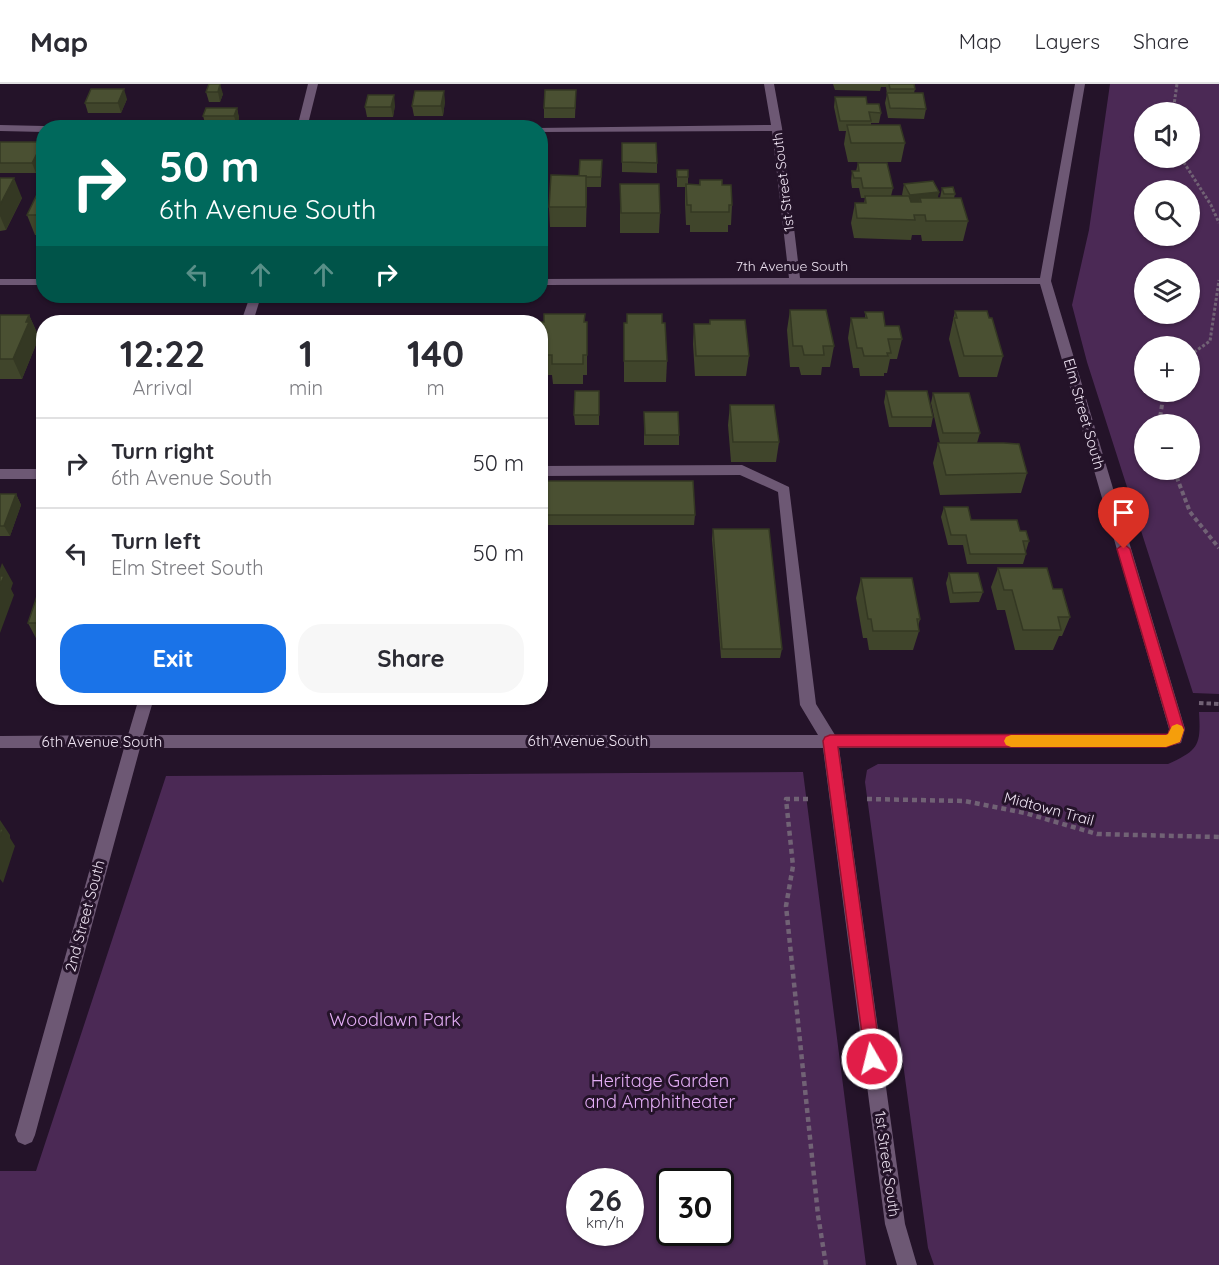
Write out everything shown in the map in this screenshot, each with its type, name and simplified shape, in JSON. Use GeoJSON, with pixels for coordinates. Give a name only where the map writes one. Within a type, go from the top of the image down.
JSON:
{"type":"FeatureCollection","features":[{"type":"Feature","properties":{"kind":"street"},"geometry":{"type":"LineString","coordinates":[[304,120],[313,84]]}},
{"type":"Feature","properties":{"kind":"street","name":"1st Street South"},"geometry":{"type":"LineString","coordinates":[[769,84],[777,128],[795,281]]}},
{"type":"Feature","properties":{"kind":"street","name":"Elm Street South"},"geometry":{"type":"LineString","coordinates":[[1080,84],[1045,281],[1177,729],[1175,738]]}},
{"type":"Feature","properties":{"kind":"street"},"geometry":{"type":"LineString","coordinates":[[0,128],[36,129]]}},
{"type":"Feature","properties":{"kind":"street"},"geometry":{"type":"LineString","coordinates":[[548,129],[777,128]]}},
{"type":"Feature","properties":{"kind":"street","name":"7th Avenue South"},"geometry":{"type":"LineString","coordinates":[[548,282],[1045,281]]}},
{"type":"Feature","properties":{"kind":"street"},"geometry":{"type":"LineString","coordinates":[[0,282],[36,282]]}},
{"type":"Feature","properties":{"kind":"street"},"geometry":{"type":"LineString","coordinates":[[548,471],[742,470],[784,489],[808,705],[830,741]]}},
{"type":"Feature","properties":{"kind":"street"},"geometry":{"type":"LineString","coordinates":[[0,474],[36,474]]}},
{"type":"Feature","properties":{"kind":"street","name":"2nd Street South"},"geometry":{"type":"LineString","coordinates":[[25,1135],[144,705]]}},
{"type":"Feature","properties":{"kind":"street","name":"6th Avenue South"},"geometry":{"type":"LineString","coordinates":[[0,742],[1166,741],[1175,738]]}},
{"type":"Feature","properties":{"kind":"street","name":"1st Street South"},"geometry":{"type":"LineString","coordinates":[[830,741],[895,1224],[907,1265]]}},
{"type":"Feature","properties":{"kind":"path"},"geometry":{"type":"LineString","coordinates":[[1174,102],[1177,84]]}},
{"type":"Feature","properties":{"kind":"path"},"geometry":{"type":"LineString","coordinates":[[1187,168],[1211,205],[1219,223]]}},
{"type":"Feature","properties":{"kind":"path"},"geometry":{"type":"LineString","coordinates":[[1200,348],[1210,341],[1219,280]]}},
{"type":"Feature","properties":{"kind":"path"},"geometry":{"type":"LineString","coordinates":[[1178,480],[1190,512],[1219,548]]}},
{"type":"Feature","properties":{"kind":"path"},"geometry":{"type":"LineString","coordinates":[[786,799],[792,846],[793,881],[786,906],[818,1215],[826,1265]]}},
{"type":"Feature","properties":{"kind":"path","name":"Midtown Trail"},"geometry":{"type":"LineString","coordinates":[[873,800],[965,801],[1025,813],[1097,834],[1219,837]]}},
{"type":"Feature","properties":{"kind":"green space"},"geometry":{"type":"Polygon","coordinates":[[[1110,84],[1219,84],[1219,694],[1193,693],[1087,362],[1072,305],[1089,230],[1110,84]]]}},
{"type":"Feature","properties":{"kind":"green space"},"geometry":{"type":"Polygon","coordinates":[[[1199,712],[1219,712],[1219,1265],[934,1265],[928,1248],[865,782],[867,770],[878,764],[1168,764],[1186,755],[1196,745],[1199,732],[1199,712]]]}},
{"type":"Feature","properties":{"kind":"green space","name":"Woodlawn Park"},"geometry":{"type":"Polygon","coordinates":[[[803,772],[866,1265],[0,1265],[0,1171],[36,1171],[166,776],[803,772]]]}},
{"type":"Feature","properties":{"kind":"building"},"geometry":{"type":"Polygon","coordinates":[[[209,84],[220,84],[218,92],[206,92],[209,84]]]}},
{"type":"Feature","properties":{"kind":"building"},"geometry":{"type":"Polygon","coordinates":[[[889,84],[914,84],[915,89],[890,89],[889,84]]]}},
{"type":"Feature","properties":{"kind":"building"},"geometry":{"type":"Polygon","coordinates":[[[91,89],[124,89],[118,103],[85,103],[91,89]]]}},
{"type":"Feature","properties":{"kind":"building"},"geometry":{"type":"Polygon","coordinates":[[[545,90],[576,90],[575,108],[544,108],[545,90]]]}},
{"type":"Feature","properties":{"kind":"building"},"geometry":{"type":"Polygon","coordinates":[[[415,91],[444,91],[441,106],[412,106],[415,91]]]}},
{"type":"Feature","properties":{"kind":"building"},"geometry":{"type":"Polygon","coordinates":[[[887,93],[923,93],[926,109],[890,108],[887,93]]]}},
{"type":"Feature","properties":{"kind":"building"},"geometry":{"type":"Polygon","coordinates":[[[368,95],[394,95],[391,107],[365,107],[368,95]]]}},
{"type":"Feature","properties":{"kind":"building"},"geometry":{"type":"Polygon","coordinates":[[[835,97],[866,97],[867,104],[879,104],[881,113],[869,112],[871,121],[840,121],[835,97]]]}},
{"type":"Feature","properties":{"kind":"building"},"geometry":{"type":"Polygon","coordinates":[[[206,108],[237,108],[234,116],[203,116],[206,108]]]}},
{"type":"Feature","properties":{"kind":"building"},"geometry":{"type":"Polygon","coordinates":[[[847,125],[900,125],[905,143],[851,143],[847,125]]]}},
{"type":"Feature","properties":{"kind":"building"},"geometry":{"type":"Polygon","coordinates":[[[0,142],[36,142],[36,155],[32,163],[0,163],[0,142]]]}},
{"type":"Feature","properties":{"kind":"building"},"geometry":{"type":"Polygon","coordinates":[[[622,143],[656,143],[657,163],[622,162],[622,143]]]}},
{"type":"Feature","properties":{"kind":"building"},"geometry":{"type":"Polygon","coordinates":[[[580,160],[602,160],[601,177],[579,176],[580,160]]]}},
{"type":"Feature","properties":{"kind":"building"},"geometry":{"type":"Polygon","coordinates":[[[858,163],[887,163],[893,188],[863,188],[861,178],[854,178],[852,171],[859,171],[858,163]]]}},
{"type":"Feature","properties":{"kind":"building"},"geometry":{"type":"Polygon","coordinates":[[[677,170],[688,170],[688,177],[677,177],[677,170]]]}},
{"type":"Feature","properties":{"kind":"building"},"geometry":{"type":"Polygon","coordinates":[[[551,175],[586,176],[586,207],[549,207],[551,175]]]}},
{"type":"Feature","properties":{"kind":"building"},"geometry":{"type":"Polygon","coordinates":[[[0,178],[14,178],[0,205],[0,178]]]}},
{"type":"Feature","properties":{"kind":"building"},"geometry":{"type":"Polygon","coordinates":[[[700,180],[722,180],[722,185],[731,185],[732,205],[729,205],[729,212],[691,212],[691,205],[687,205],[686,184],[700,185],[700,180]]]}},
{"type":"Feature","properties":{"kind":"building"},"geometry":{"type":"Polygon","coordinates":[[[933,181],[939,192],[910,195],[904,184],[933,181]]]}},
{"type":"Feature","properties":{"kind":"building"},"geometry":{"type":"Polygon","coordinates":[[[620,184],[659,184],[660,213],[621,213],[620,184]]]}},
{"type":"Feature","properties":{"kind":"building"},"geometry":{"type":"Polygon","coordinates":[[[953,187],[955,194],[944,194],[942,188],[953,187]]]}},
{"type":"Feature","properties":{"kind":"building"},"geometry":{"type":"Polygon","coordinates":[[[36,196],[36,215],[27,215],[36,196]]]}},
{"type":"Feature","properties":{"kind":"building"},"geometry":{"type":"Polygon","coordinates":[[[865,196],[909,196],[911,202],[921,202],[920,198],[961,198],[968,221],[926,221],[925,215],[914,215],[915,220],[857,218],[855,203],[866,203],[865,196]]]}},
{"type":"Feature","properties":{"kind":"building"},"geometry":{"type":"Polygon","coordinates":[[[790,310],[826,310],[834,346],[823,346],[824,355],[804,355],[802,346],[793,346],[790,310]]]}},
{"type":"Feature","properties":{"kind":"building"},"geometry":{"type":"Polygon","coordinates":[[[955,311],[987,311],[989,318],[992,318],[1003,356],[964,356],[954,318],[957,318],[955,311]]]}},
{"type":"Feature","properties":{"kind":"building"},"geometry":{"type":"Polygon","coordinates":[[[865,312],[883,312],[885,326],[899,326],[902,339],[888,339],[891,353],[887,353],[888,356],[864,356],[862,348],[857,348],[851,318],[867,318],[865,312]]]}},
{"type":"Feature","properties":{"kind":"building"},"geometry":{"type":"Polygon","coordinates":[[[585,314],[587,355],[583,355],[583,364],[552,364],[552,355],[548,355],[548,315],[544,315],[585,314]]]}},
{"type":"Feature","properties":{"kind":"building"},"geometry":{"type":"Polygon","coordinates":[[[627,314],[662,314],[662,323],[665,323],[667,361],[624,361],[624,323],[627,323],[627,314]]]}},
{"type":"Feature","properties":{"kind":"building"},"geometry":{"type":"Polygon","coordinates":[[[0,315],[29,315],[26,322],[29,322],[13,359],[0,359],[0,315]]]}},
{"type":"Feature","properties":{"kind":"building"},"geometry":{"type":"Polygon","coordinates":[[[710,320],[745,320],[749,356],[696,356],[694,324],[710,324],[710,320]]]}},
{"type":"Feature","properties":{"kind":"building"},"geometry":{"type":"Polygon","coordinates":[[[575,391],[599,391],[599,415],[574,415],[575,391]]]}},
{"type":"Feature","properties":{"kind":"building"},"geometry":{"type":"Polygon","coordinates":[[[886,391],[927,391],[933,417],[892,417],[886,391]]]}},
{"type":"Feature","properties":{"kind":"building"},"geometry":{"type":"Polygon","coordinates":[[[933,393],[969,393],[980,433],[943,433],[933,393]]]}},
{"type":"Feature","properties":{"kind":"building"},"geometry":{"type":"Polygon","coordinates":[[[730,405],[774,405],[779,442],[733,442],[730,405]]]}},
{"type":"Feature","properties":{"kind":"building"},"geometry":{"type":"Polygon","coordinates":[[[644,412],[678,412],[679,435],[645,435],[644,412]]]}},
{"type":"Feature","properties":{"kind":"building"},"geometry":{"type":"Polygon","coordinates":[[[938,443],[1019,444],[1027,473],[946,475],[938,443]]]}},
{"type":"Feature","properties":{"kind":"building"},"geometry":{"type":"Polygon","coordinates":[[[548,481],[693,481],[695,515],[548,515],[548,481]]]}},
{"type":"Feature","properties":{"kind":"building"},"geometry":{"type":"Polygon","coordinates":[[[0,494],[16,494],[4,526],[0,526],[0,494]]]}},
{"type":"Feature","properties":{"kind":"building"},"geometry":{"type":"Polygon","coordinates":[[[944,507],[968,507],[971,520],[1017,520],[1020,531],[1026,531],[1029,541],[1023,541],[1026,554],[970,554],[966,535],[951,535],[944,507]]]}},
{"type":"Feature","properties":{"kind":"building"},"geometry":{"type":"Polygon","coordinates":[[[713,529],[769,529],[782,649],[722,649],[713,529]]]}},
{"type":"Feature","properties":{"kind":"building"},"geometry":{"type":"Polygon","coordinates":[[[998,568],[1047,568],[1053,589],[1062,589],[1070,617],[1058,617],[1061,630],[1023,630],[1012,590],[1004,590],[998,568]]]}},
{"type":"Feature","properties":{"kind":"building"},"geometry":{"type":"Polygon","coordinates":[[[949,573],[978,573],[983,592],[953,593],[949,573]]]}},
{"type":"Feature","properties":{"kind":"building"},"geometry":{"type":"Polygon","coordinates":[[[861,578],[912,578],[920,619],[917,619],[919,631],[873,631],[871,619],[868,619],[861,578]]]}},
{"type":"Feature","properties":{"kind":"building"},"geometry":{"type":"Polygon","coordinates":[[[36,599],[36,623],[28,623],[36,599]]]}},
{"type":"Feature","properties":{"kind":"slow traffic"},"geometry":{"type":"LineString","coordinates":[[1011,741],[1166,741],[1175,738],[1177,730]]}},
{"type":"Feature","properties":{"kind":"route"},"geometry":{"type":"LineString","coordinates":[[872,1059],[830,741],[1166,741],[1175,738],[1177,729],[1124,549]]}},
{"type":"Feature","properties":{"kind":"park label","name":"Heritage Garden and Amphitheater"},"geometry":{"type":"Point","coordinates":[660,1091]}}]}
